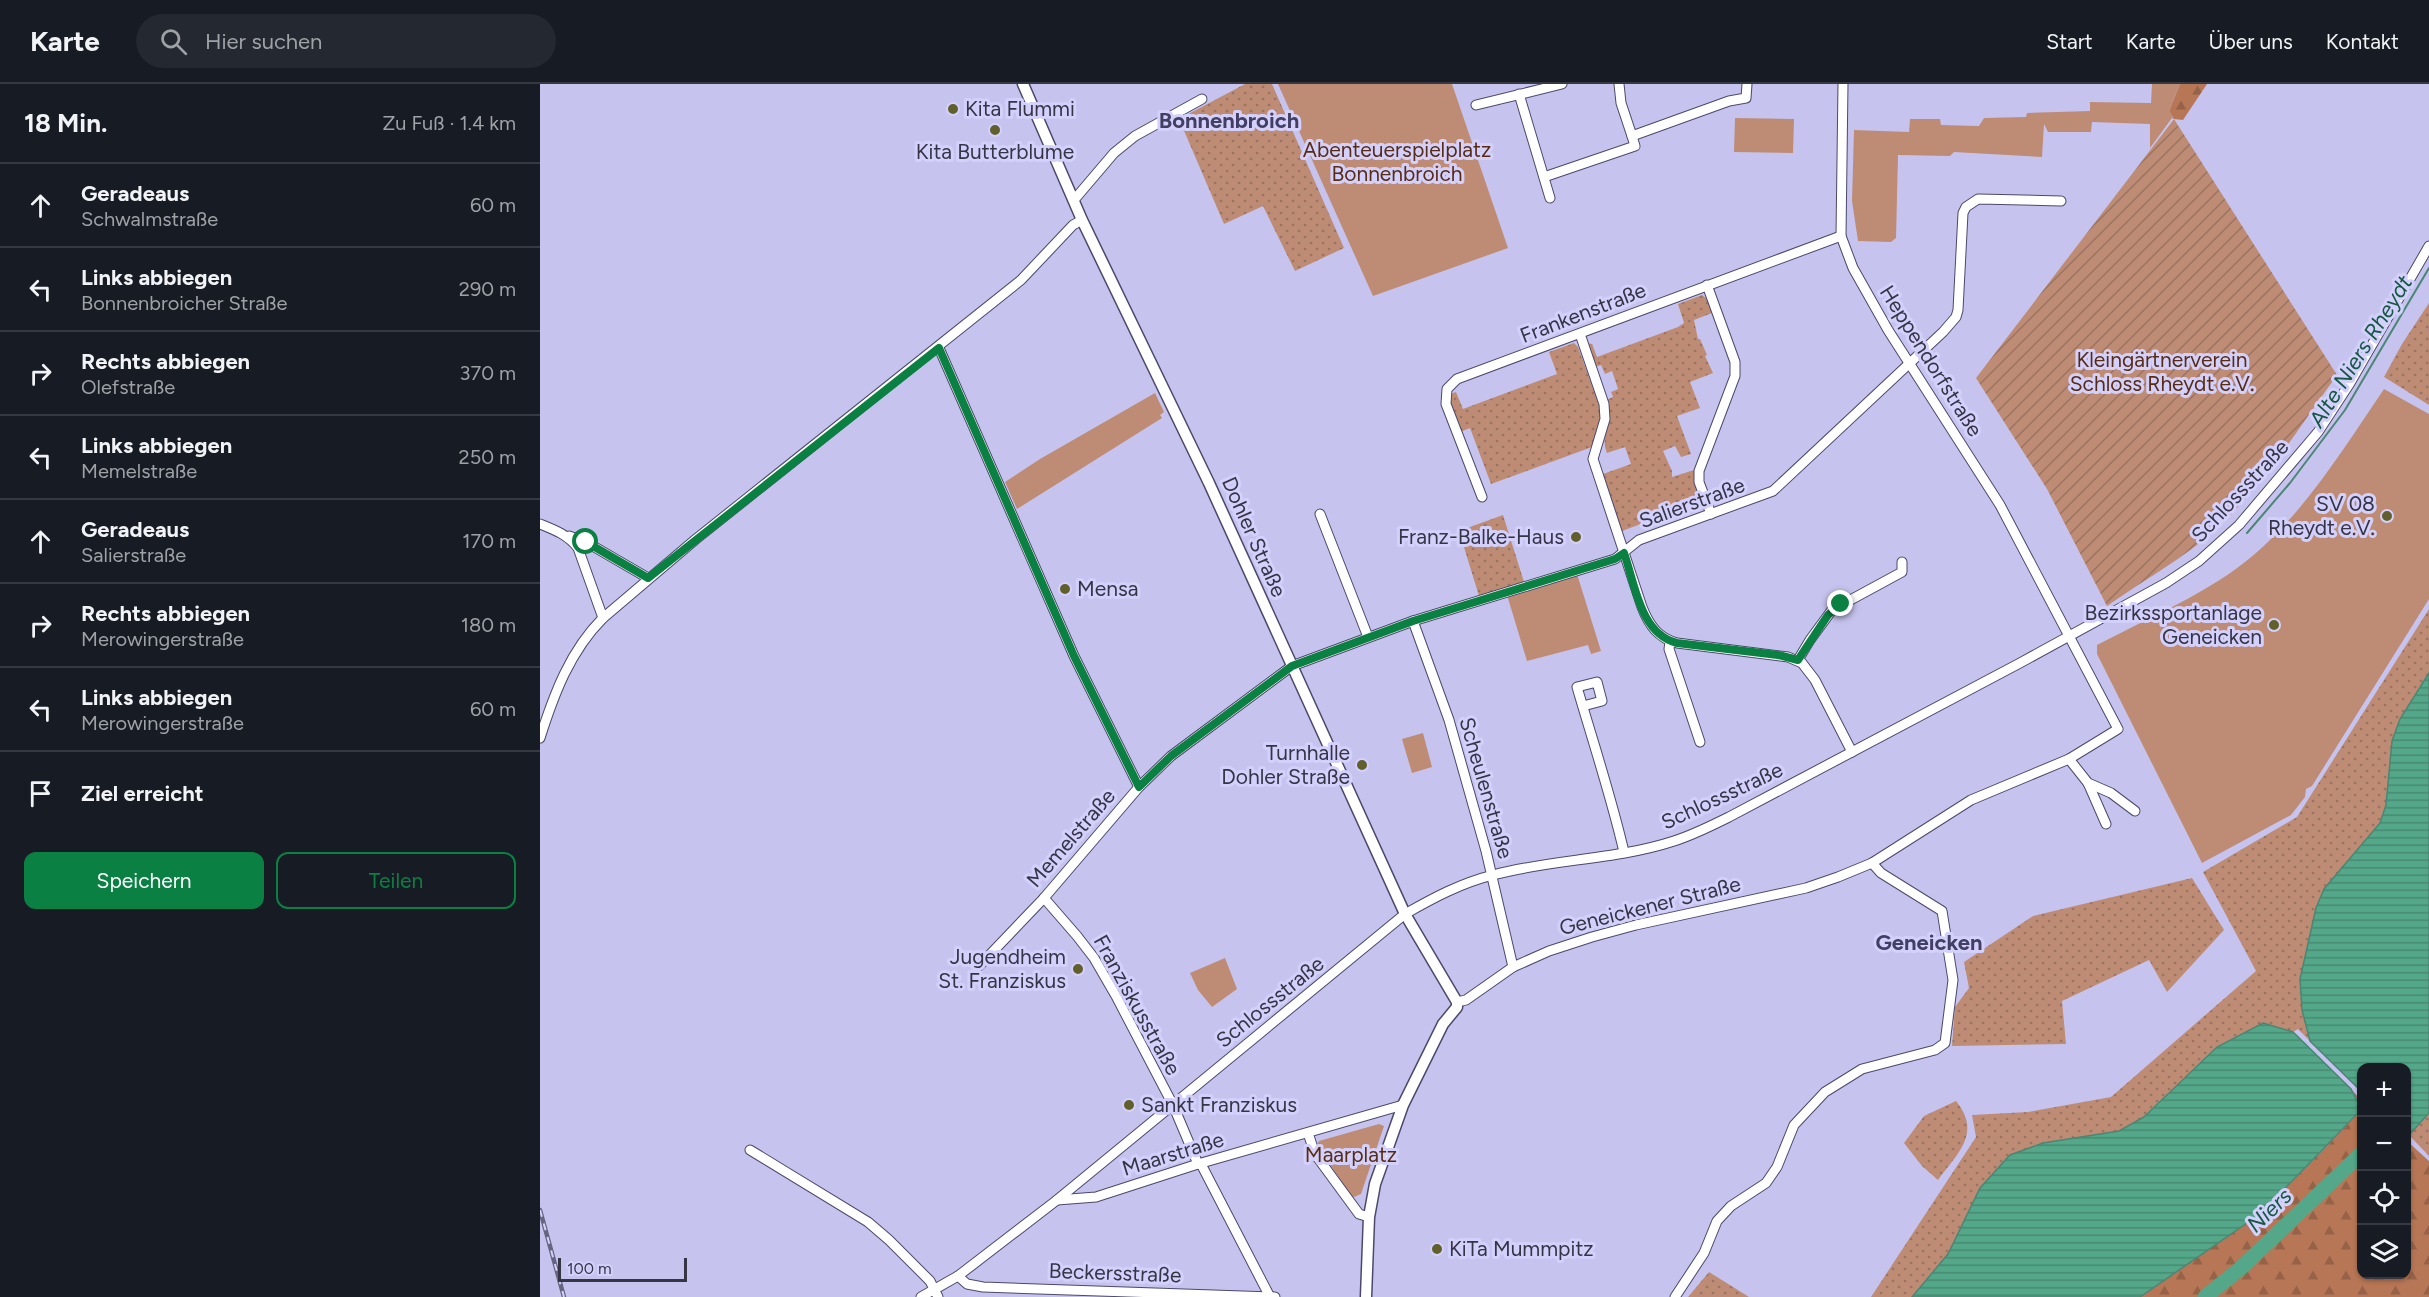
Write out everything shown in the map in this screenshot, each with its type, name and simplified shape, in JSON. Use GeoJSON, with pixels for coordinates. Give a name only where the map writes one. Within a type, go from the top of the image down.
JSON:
{"type":"FeatureCollection","features":[{"type":"Feature","properties":{"kind":"main road","name":"Dohler Straße"},"geometry":{"type":"LineString","coordinates":[[1023,84],[1082,220],[1209,483],[1405,914],[1457,1002]]}},
{"type":"Feature","properties":{"kind":"main road","name":"Geneickener Straße"},"geometry":{"type":"LineString","coordinates":[[1366,1297],[1369,1217],[1375,1184],[1403,1105],[1443,1024],[1457,1007],[1457,1002]]}},
{"type":"Feature","properties":{"kind":"street"},"geometry":{"type":"LineString","coordinates":[[1476,105],[1562,84]]}},
{"type":"Feature","properties":{"kind":"street"},"geometry":{"type":"LineString","coordinates":[[1544,177],[1635,146],[1621,103],[1618,84]]}},
{"type":"Feature","properties":{"kind":"street"},"geometry":{"type":"LineString","coordinates":[[1632,136],[1729,101],[1746,98],[1747,84]]}},
{"type":"Feature","properties":{"kind":"street","name":"Heppendorfstraße"},"geometry":{"type":"LineString","coordinates":[[1843,84],[1842,236],[1853,268],[1865,291],[2000,505],[2070,636]]}},
{"type":"Feature","properties":{"kind":"street"},"geometry":{"type":"LineString","coordinates":[[1519,94],[1550,198]]}},
{"type":"Feature","properties":{"kind":"street"},"geometry":{"type":"LineString","coordinates":[[1074,200],[1114,153],[1135,136],[1202,99]]}},
{"type":"Feature","properties":{"kind":"street","name":"Salierstraße"},"geometry":{"type":"LineString","coordinates":[[1413,621],[1615,559],[1639,540],[1773,491],[1956,317],[1965,207],[1978,199],[2061,201]]}},
{"type":"Feature","properties":{"kind":"street"},"geometry":{"type":"LineString","coordinates":[[540,738],[556,688],[595,626],[603,618],[648,578],[939,348],[1021,280],[1073,225],[1082,220]]}},
{"type":"Feature","properties":{"kind":"street","name":"Frankenstraße"},"geometry":{"type":"LineString","coordinates":[[1482,497],[1446,404],[1448,389],[1457,379],[1842,236]]}},
{"type":"Feature","properties":{"kind":"street","name":"Schlossstraße"},"geometry":{"type":"LineString","coordinates":[[921,1297],[937,1293],[1057,1200],[1405,914],[1455,888],[1491,875],[1523,867],[1624,852],[1673,842],[1697,832],[2070,636],[2199,561],[2239,525],[2318,432],[2350,383],[2429,246]]}},
{"type":"Feature","properties":{"kind":"street"},"geometry":{"type":"LineString","coordinates":[[1707,285],[1735,362],[1735,376],[1699,471],[1699,482],[1711,514]]}},
{"type":"Feature","properties":{"kind":"street"},"geometry":{"type":"LineString","coordinates":[[1580,334],[1604,404],[1605,419],[1593,459],[1646,617],[1654,630],[1670,642],[1778,655],[1798,660],[1815,680],[1852,752]]}},
{"type":"Feature","properties":{"kind":"street"},"geometry":{"type":"LineString","coordinates":[[939,348],[1074,656],[1139,787]]}},
{"type":"Feature","properties":{"kind":"street"},"geometry":{"type":"LineString","coordinates":[[1320,514],[1368,637]]}},
{"type":"Feature","properties":{"kind":"street"},"geometry":{"type":"LineString","coordinates":[[540,524],[586,542],[648,578]]}},
{"type":"Feature","properties":{"kind":"street"},"geometry":{"type":"LineString","coordinates":[[563,534],[572,540],[582,556],[603,618]]}},
{"type":"Feature","properties":{"kind":"street"},"geometry":{"type":"LineString","coordinates":[[1798,660],[1809,640],[1832,610],[1889,581],[1902,572],[1902,562]]}},
{"type":"Feature","properties":{"kind":"street","name":"Memelstraße"},"geometry":{"type":"LineString","coordinates":[[979,966],[1044,898],[1139,787],[1171,756],[1292,666],[1413,621]]}},
{"type":"Feature","properties":{"kind":"street","name":"Scheulenstraße"},"geometry":{"type":"LineString","coordinates":[[1413,621],[1449,720],[1513,967]]}},
{"type":"Feature","properties":{"kind":"street","name":"Geneickener Straße"},"geometry":{"type":"LineString","coordinates":[[1457,1002],[1466,1000],[1513,967],[1549,951],[1636,925],[1806,888],[1872,863],[1971,800],[2069,759],[2118,729],[2070,636]]}},
{"type":"Feature","properties":{"kind":"street"},"geometry":{"type":"LineString","coordinates":[[1670,642],[1669,649],[1700,742]]}},
{"type":"Feature","properties":{"kind":"street"},"geometry":{"type":"LineString","coordinates":[[1583,706],[1624,852]]}},
{"type":"Feature","properties":{"kind":"street"},"geometry":{"type":"LineString","coordinates":[[2069,759],[2088,783],[2106,824]]}},
{"type":"Feature","properties":{"kind":"street"},"geometry":{"type":"LineString","coordinates":[[2088,783],[2111,793],[2134,811]]}},
{"type":"Feature","properties":{"kind":"street"},"geometry":{"type":"LineString","coordinates":[[1675,1297],[1704,1253],[1717,1221],[1731,1206],[1766,1183],[1777,1167],[1794,1125],[1825,1092],[1862,1069],[1935,1050],[1945,1043],[1953,980],[1942,911],[1881,873],[1872,863]]}},
{"type":"Feature","properties":{"kind":"street","name":"Franziskusstraße"},"geometry":{"type":"LineString","coordinates":[[1044,898],[1094,958],[1173,1105],[1200,1164],[1271,1297]]}},
{"type":"Feature","properties":{"kind":"street","name":"Maarstraße"},"geometry":{"type":"LineString","coordinates":[[1057,1200],[1096,1197],[1403,1105]]}},
{"type":"Feature","properties":{"kind":"street"},"geometry":{"type":"LineString","coordinates":[[1308,1133],[1315,1154],[1359,1214],[1369,1217]]}},
{"type":"Feature","properties":{"kind":"street"},"geometry":{"type":"LineString","coordinates":[[750,1150],[868,1222],[889,1240],[937,1293]]}},
{"type":"Feature","properties":{"kind":"street","name":"Beckersstraße"},"geometry":{"type":"LineString","coordinates":[[958,1276],[967,1284],[983,1287],[1271,1297]]}},
{"type":"Feature","properties":{"kind":"green space"},"geometry":{"type":"Polygon","coordinates":[[[1245,84],[1272,84],[1344,248],[1295,271],[1263,206],[1224,224],[1179,119],[1245,84]]]}},
{"type":"Feature","properties":{"kind":"green space","name":"Abenteuerspielplatz Bonnenbroich"},"geometry":{"type":"Polygon","coordinates":[[[1278,84],[1452,84],[1508,248],[1373,296],[1278,84]]]}},
{"type":"Feature","properties":{"kind":"green space"},"geometry":{"type":"Polygon","coordinates":[[[2152,84],[2180,84],[2169,111],[2174,119],[2172,118],[2150,148],[2150,124],[2092,122],[2091,132],[2048,132],[2044,124],[2042,157],[1954,152],[1950,156],[1898,155],[1896,238],[1891,242],[1858,241],[1852,201],[1854,130],[1909,132],[1910,119],[1940,119],[1941,125],[1979,126],[1984,118],[2026,117],[2027,113],[2090,111],[2090,102],[2151,103],[2152,84]]]}},
{"type":"Feature","properties":{"kind":"green space"},"geometry":{"type":"Polygon","coordinates":[[[2180,84],[2207,84],[2183,120],[2174,119],[2169,111],[2180,84]]]}},
{"type":"Feature","properties":{"kind":"green space"},"geometry":{"type":"Polygon","coordinates":[[[1735,118],[1794,119],[1793,153],[1734,152],[1735,118]]]}},
{"type":"Feature","properties":{"kind":"green space","name":"Kleingärtnerverein Schloss Rheydt e.V."},"geometry":{"type":"Polygon","coordinates":[[[2174,119],[2337,375],[2258,484],[2222,523],[2191,550],[2107,606],[2047,489],[1976,378],[2174,119]]]}},
{"type":"Feature","properties":{"kind":"green space"},"geometry":{"type":"Polygon","coordinates":[[[1702,295],[1706,298],[1712,313],[1694,320],[1698,339],[1700,339],[1713,373],[1690,382],[1700,408],[1677,416],[1691,454],[1681,457],[1675,446],[1663,451],[1672,471],[1672,477],[1694,470],[1694,483],[1700,502],[1622,531],[1603,474],[1631,464],[1625,447],[1607,453],[1605,446],[1608,415],[1606,400],[1613,397],[1611,392],[1618,389],[1612,371],[1605,374],[1601,365],[1595,367],[1586,343],[1592,344],[1597,357],[1678,327],[1684,323],[1678,304],[1702,295]]]}},
{"type":"Feature","properties":{"kind":"green space"},"geometry":{"type":"Polygon","coordinates":[[[2429,303],[2429,405],[2384,377],[2429,303]]]}},
{"type":"Feature","properties":{"kind":"green space"},"geometry":{"type":"Polygon","coordinates":[[[1574,343],[1578,347],[1601,410],[1598,431],[1592,447],[1491,484],[1470,428],[1460,432],[1450,405],[1450,394],[1456,392],[1463,409],[1557,374],[1549,352],[1574,343]]]}},
{"type":"Feature","properties":{"kind":"green space","name":"Bezirkssportanlage Geneicken"},"geometry":{"type":"Polygon","coordinates":[[[2384,389],[2429,414],[2429,599],[2312,786],[2306,789],[2305,797],[2291,815],[2202,863],[2097,654],[2097,645],[2204,590],[2244,563],[2268,542],[2311,494],[2384,389]]]}},
{"type":"Feature","properties":{"kind":"green space"},"geometry":{"type":"Polygon","coordinates":[[[1155,393],[1164,412],[1160,415],[1162,418],[1017,509],[1005,482],[1040,459],[1155,393]]]}},
{"type":"Feature","properties":{"kind":"green space"},"geometry":{"type":"Polygon","coordinates":[[[1503,515],[1524,582],[1479,596],[1459,531],[1503,515]]]}},
{"type":"Feature","properties":{"kind":"green space"},"geometry":{"type":"Polygon","coordinates":[[[1577,574],[1601,651],[1591,654],[1588,645],[1527,661],[1507,595],[1577,574]]]}},
{"type":"Feature","properties":{"kind":"green space"},"geometry":{"type":"Polygon","coordinates":[[[2429,609],[2429,673],[2400,719],[2392,741],[2386,805],[2380,823],[2324,889],[2316,908],[2300,979],[2302,1010],[2310,1041],[2298,1029],[2293,1032],[2263,1023],[2217,1047],[2144,1117],[2119,1131],[2043,1143],[2010,1155],[1980,1188],[1948,1254],[1912,1297],[1871,1297],[1976,1137],[1972,1115],[2028,1112],[2111,1097],[2256,971],[2203,872],[2297,817],[2429,609]]]}},
{"type":"Feature","properties":{"kind":"green space"},"geometry":{"type":"Polygon","coordinates":[[[1423,733],[1432,767],[1412,773],[1402,739],[1423,733]]]}},
{"type":"Feature","properties":{"kind":"green space"},"geometry":{"type":"Polygon","coordinates":[[[2192,878],[2224,930],[2167,992],[2149,960],[2062,1001],[2066,1044],[1952,1046],[1955,1007],[1969,988],[1964,962],[2033,916],[2192,878]]]}},
{"type":"Feature","properties":{"kind":"green space"},"geometry":{"type":"Polygon","coordinates":[[[1225,958],[1237,989],[1212,1007],[1198,990],[1190,973],[1225,958]]]}},
{"type":"Feature","properties":{"kind":"green space"},"geometry":{"type":"Polygon","coordinates":[[[1956,1101],[1964,1112],[1967,1133],[1959,1152],[1938,1180],[1922,1166],[1904,1143],[1924,1116],[1956,1101]]]}},
{"type":"Feature","properties":{"kind":"green space"},"geometry":{"type":"Polygon","coordinates":[[[2429,1113],[2429,1156],[2411,1137],[2411,1133],[2429,1113]]]}},
{"type":"Feature","properties":{"kind":"green space"},"geometry":{"type":"Polygon","coordinates":[[[2357,1115],[2357,1279],[2411,1279],[2411,1145],[2429,1161],[2429,1297],[2140,1297],[2260,1214],[2357,1115]]]}},
{"type":"Feature","properties":{"kind":"green space","name":"Maarplatz"},"geometry":{"type":"Polygon","coordinates":[[[1379,1124],[1384,1126],[1361,1194],[1351,1196],[1317,1145],[1319,1141],[1379,1124]]]}},
{"type":"Feature","properties":{"kind":"green space"},"geometry":{"type":"Polygon","coordinates":[[[1709,1272],[1749,1297],[1688,1297],[1709,1272]]]}},
{"type":"Feature","properties":{"kind":"shaded area"},"geometry":{"type":"Polygon","coordinates":[[[2429,673],[2429,1113],[2411,1133],[2411,1063],[2357,1063],[2357,1087],[2310,1041],[2302,1010],[2300,979],[2316,908],[2324,889],[2380,823],[2386,805],[2392,741],[2400,719],[2429,673]]]}},
{"type":"Feature","properties":{"kind":"shaded area"},"geometry":{"type":"Polygon","coordinates":[[[2263,1023],[2293,1032],[2351,1089],[2357,1100],[2357,1114],[2260,1214],[2140,1297],[1912,1297],[1948,1254],[1980,1188],[2010,1155],[2043,1143],[2119,1131],[2144,1117],[2217,1047],[2263,1023]]]}},
{"type":"Feature","properties":{"kind":"waterway","name":"Alte Niers Rheydt"},"geometry":{"type":"LineString","coordinates":[[2247,533],[2290,483],[2345,410],[2429,268]]}},
{"type":"Feature","properties":{"kind":"waterway","name":"Niers"},"geometry":{"type":"LineString","coordinates":[[2205,1297],[2241,1268],[2357,1158]]}},
{"type":"Feature","properties":{"kind":"railway"},"geometry":{"type":"LineString","coordinates":[[540,1210],[564,1297]]}},
{"type":"Feature","properties":{"kind":"place","name":"Kita Flummi"},"geometry":{"type":"Point","coordinates":[953,109]}},
{"type":"Feature","properties":{"kind":"place","name":"Kita Butterblume"},"geometry":{"type":"Point","coordinates":[995,130]}},
{"type":"Feature","properties":{"kind":"place","name":"SV 08 Rheydt e.V."},"geometry":{"type":"Point","coordinates":[2387,516]}},
{"type":"Feature","properties":{"kind":"place","name":"Franz-Balke-Haus"},"geometry":{"type":"Point","coordinates":[1576,537]}},
{"type":"Feature","properties":{"kind":"place","name":"Mensa"},"geometry":{"type":"Point","coordinates":[1065,589]}},
{"type":"Feature","properties":{"kind":"place","name":"Bezirkssportanlage Geneicken"},"geometry":{"type":"Point","coordinates":[2274,625]}},
{"type":"Feature","properties":{"kind":"place","name":"Turnhalle Dohler Straße"},"geometry":{"type":"Point","coordinates":[1362,765]}},
{"type":"Feature","properties":{"kind":"place","name":"Jugendheim St. Franziskus"},"geometry":{"type":"Point","coordinates":[1078,969]}},
{"type":"Feature","properties":{"kind":"place","name":"Sankt Franziskus"},"geometry":{"type":"Point","coordinates":[1129,1105]}},
{"type":"Feature","properties":{"kind":"place","name":"KiTa Mummpitz"},"geometry":{"type":"Point","coordinates":[1437,1249]}},
{"type":"Feature","properties":{"kind":"district","name":"Bonnenbroich"},"geometry":{"type":"Point","coordinates":[1229,120]}},
{"type":"Feature","properties":{"kind":"district","name":"Geneicken"},"geometry":{"type":"Point","coordinates":[1929,942]}},
{"type":"Feature","properties":{"kind":"route"},"geometry":{"type":"LineString","coordinates":[[586,542],[648,578],[939,348],[1074,656],[1139,787],[1171,756],[1281,673],[1302,661],[1391,629],[1554,576],[1615,559],[1624,553],[1646,617],[1654,630],[1670,642],[1778,655],[1798,660],[1809,640],[1828,615],[1841,604]]}}]}
